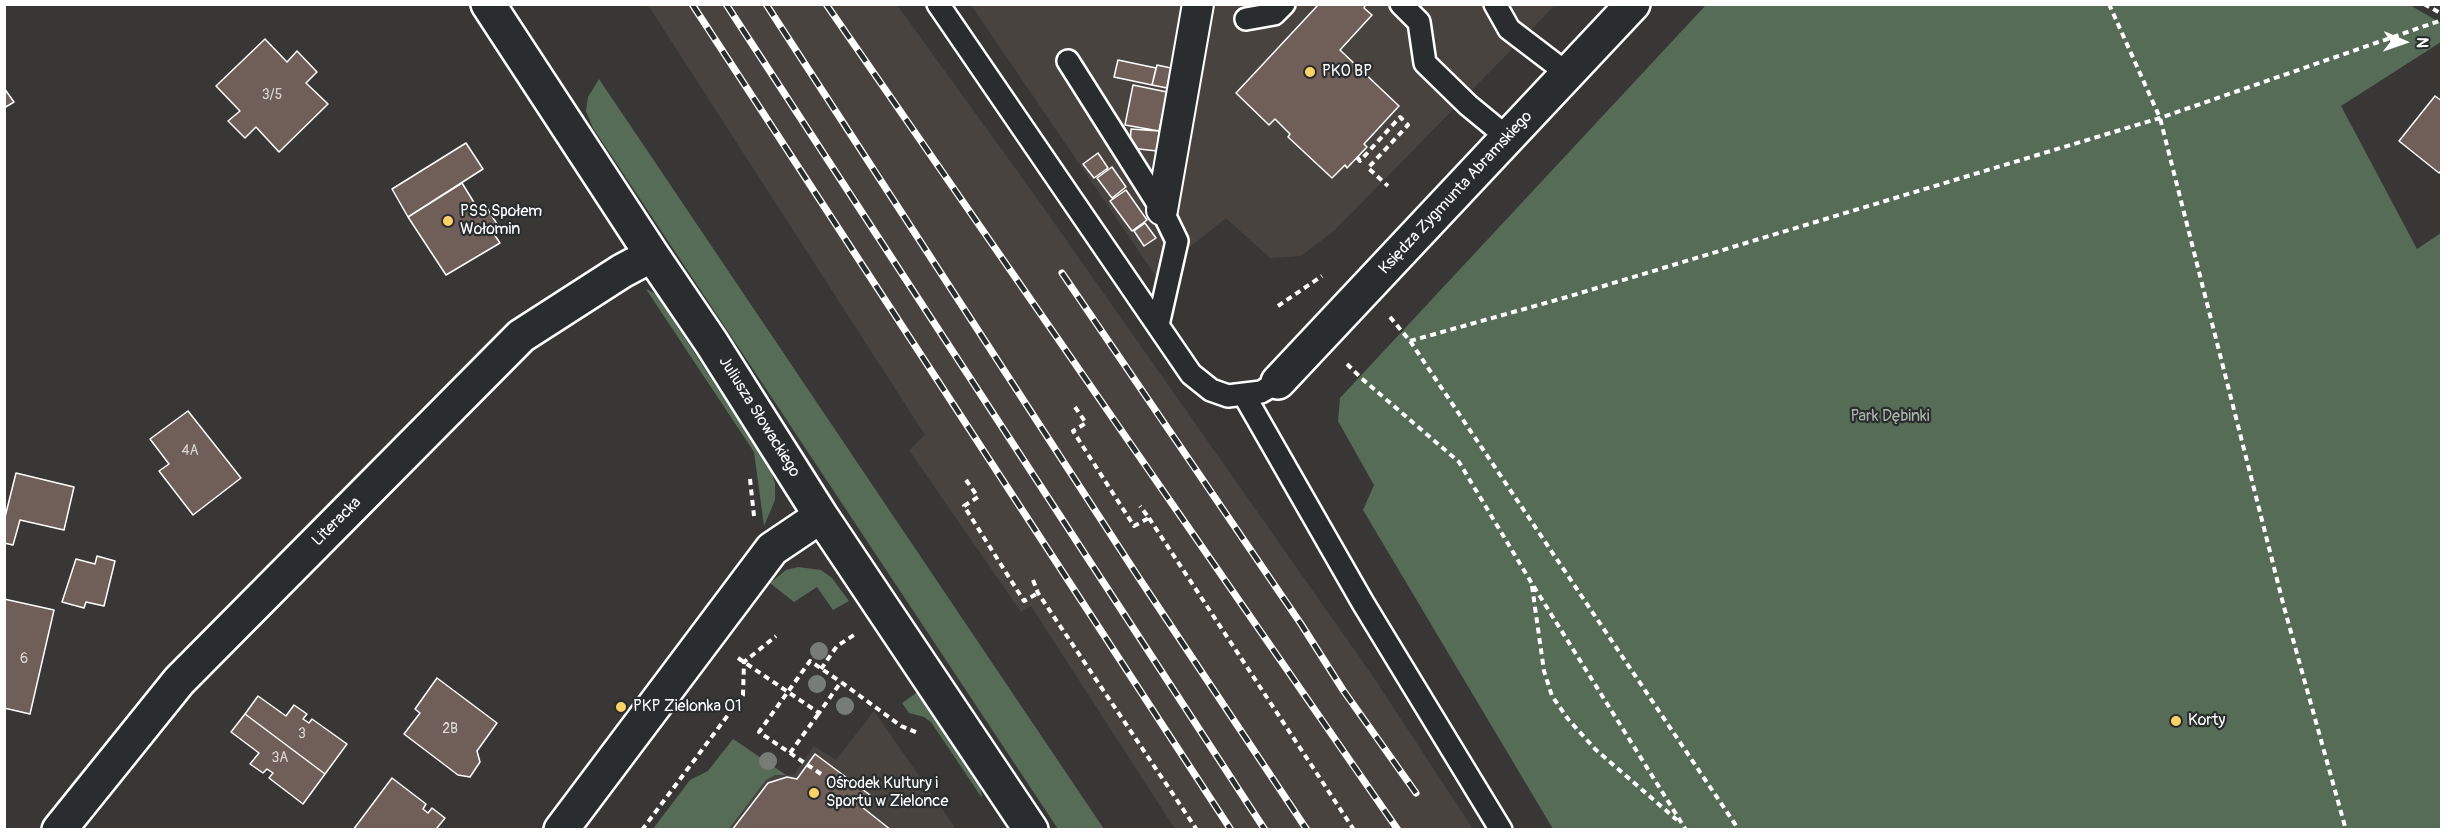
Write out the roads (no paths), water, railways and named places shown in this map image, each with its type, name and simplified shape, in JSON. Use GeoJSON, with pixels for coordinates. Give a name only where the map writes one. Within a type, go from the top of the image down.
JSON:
{"type":"FeatureCollection","features":[{"type":"Feature","properties":{"kind":"street","name":"Juliusza Słowackiego"},"geometry":{"type":"LineString","coordinates":[[488,4],[711,342],[821,516],[1031,830]]}},
{"type":"Feature","properties":{"kind":"street"},"geometry":{"type":"LineString","coordinates":[[1162,210],[1198,4]]}},
{"type":"Feature","properties":{"kind":"street","name":"Księdza Zygmunta Abramskiego"},"geometry":{"type":"LineString","coordinates":[[1278,382],[1633,4]]}},
{"type":"Feature","properties":{"kind":"street","name":"Literacka"},"geometry":{"type":"LineString","coordinates":[[59,830],[179,681],[521,336],[622,271],[652,255]]}},
{"type":"Feature","properties":{"kind":"street"},"geometry":{"type":"LineString","coordinates":[[561,830],[772,549],[821,516]]}},
{"type":"Feature","properties":{"kind":"lane"},"geometry":{"type":"LineString","coordinates":[[938,4],[1191,374],[1211,390],[1228,396],[1261,392],[1278,382]]}},
{"type":"Feature","properties":{"kind":"lane"},"geometry":{"type":"LineString","coordinates":[[1246,19],[1274,14],[1284,4]]}},
{"type":"Feature","properties":{"kind":"lane"},"geometry":{"type":"LineString","coordinates":[[1401,4],[1419,22],[1425,63],[1468,105],[1508,138]]}},
{"type":"Feature","properties":{"kind":"lane"},"geometry":{"type":"LineString","coordinates":[[1495,4],[1509,29],[1568,74]]}},
{"type":"Feature","properties":{"kind":"lane"},"geometry":{"type":"LineString","coordinates":[[1068,62],[1162,210],[1177,240],[1158,325]]}},
{"type":"Feature","properties":{"kind":"lane"},"geometry":{"type":"LineString","coordinates":[[1244,395],[1363,603],[1501,830]]}},
{"type":"Feature","properties":{"kind":"railway"},"geometry":{"type":"LineString","coordinates":[[692,4],[1231,830]]}},
{"type":"Feature","properties":{"kind":"railway"},"geometry":{"type":"LineString","coordinates":[[726,4],[1265,830]]}},
{"type":"Feature","properties":{"kind":"railway"},"geometry":{"type":"LineString","coordinates":[[766,4],[1139,578],[1307,830]]}},
{"type":"Feature","properties":{"kind":"railway"},"geometry":{"type":"LineString","coordinates":[[826,4],[1398,830]]}},
{"type":"Feature","properties":{"kind":"railway"},"geometry":{"type":"LineString","coordinates":[[1062,273],[1301,624],[1343,690],[1416,793]]}},
{"type":"Feature","properties":{"kind":"place","name":"PKO BP"},"geometry":{"type":"Point","coordinates":[1310,72]}},
{"type":"Feature","properties":{"kind":"place","name":"PSS Społem Wołomin"},"geometry":{"type":"Point","coordinates":[448,221]}},
{"type":"Feature","properties":{"kind":"place","name":"PKP Zielonka 01"},"geometry":{"type":"Point","coordinates":[621,707]}},
{"type":"Feature","properties":{"kind":"place","name":"Korty"},"geometry":{"type":"Point","coordinates":[2176,721]}},
{"type":"Feature","properties":{"kind":"place","name":"Ośrodek Kultury i Sportu w Zielonce"},"geometry":{"type":"Point","coordinates":[814,793]}},
{"type":"Feature","properties":{"kind":"park label","name":"Park Dębinki"},"geometry":{"type":"Point","coordinates":[1890,417]}}]}
